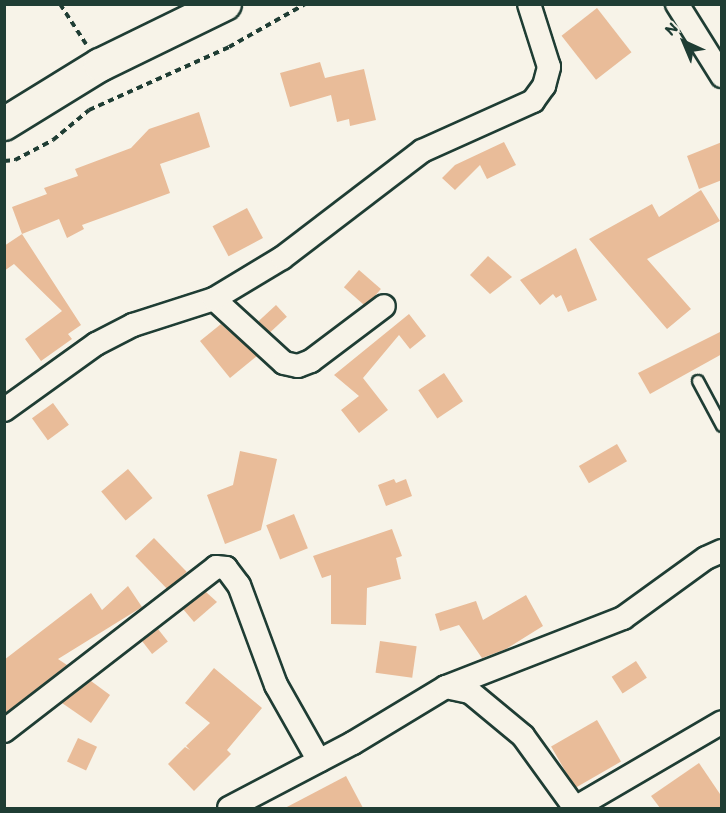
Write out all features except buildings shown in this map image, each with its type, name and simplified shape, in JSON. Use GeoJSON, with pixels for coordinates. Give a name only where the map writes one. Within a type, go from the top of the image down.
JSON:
{"type":"FeatureCollection","features":[{"type":"Feature","properties":{"kind":"main road"},"geometry":{"type":"LineString","coordinates":[[4,124],[100,65],[225,4]]}},
{"type":"Feature","properties":{"kind":"street"},"geometry":{"type":"LineString","coordinates":[[4,410],[105,340],[133,325],[214,299],[282,258],[422,151],[532,101],[544,86],[549,67],[529,4]]}},
{"type":"Feature","properties":{"kind":"street"},"geometry":{"type":"LineString","coordinates":[[677,4],[722,76]]}},
{"type":"Feature","properties":{"kind":"street"},"geometry":{"type":"LineString","coordinates":[[214,299],[285,363],[298,366],[311,361],[384,306]]}},
{"type":"Feature","properties":{"kind":"street"},"geometry":{"type":"LineString","coordinates":[[237,807],[446,687],[623,618],[706,558],[722,551]]}},
{"type":"Feature","properties":{"kind":"street"},"geometry":{"type":"LineString","coordinates":[[4,731],[161,606],[216,567],[226,568],[239,585],[276,685],[319,761]]}},
{"type":"Feature","properties":{"kind":"street"},"geometry":{"type":"LineString","coordinates":[[446,687],[470,692],[523,736],[575,808],[722,722]]}},
{"type":"Feature","properties":{"kind":"lane"},"geometry":{"type":"LineString","coordinates":[[698,381],[722,426]]}},
{"type":"Feature","properties":{"kind":"path"},"geometry":{"type":"LineString","coordinates":[[60,4],[100,65]]}},
{"type":"Feature","properties":{"kind":"path"},"geometry":{"type":"LineString","coordinates":[[4,161],[15,160],[53,140],[89,110],[229,47],[306,4]]}}]}
